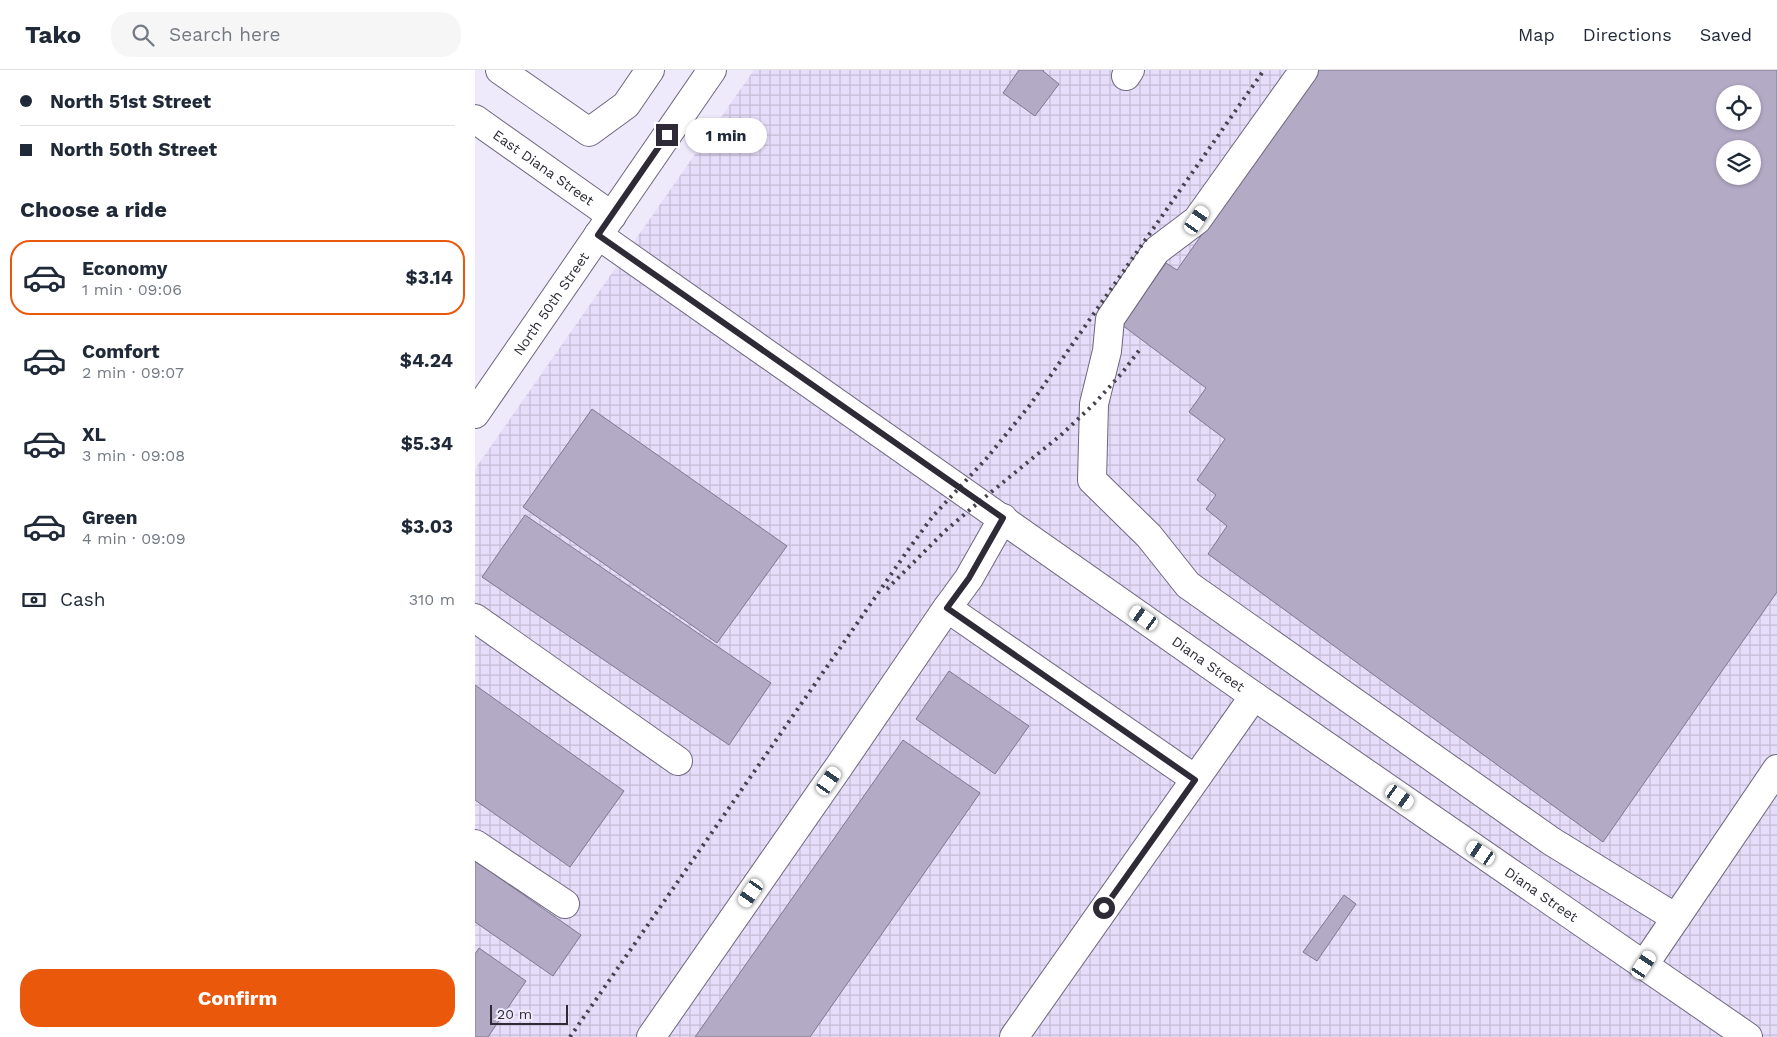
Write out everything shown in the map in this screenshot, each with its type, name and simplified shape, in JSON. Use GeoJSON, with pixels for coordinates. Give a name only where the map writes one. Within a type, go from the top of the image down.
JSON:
{"type":"FeatureCollection","features":[{"type":"Feature","properties":{"kind":"street"},"geometry":{"type":"LineString","coordinates":[[500,70],[589,132],[626,105],[650,70]]}},
{"type":"Feature","properties":{"kind":"street","name":"North 50th Street"},"geometry":{"type":"LineString","coordinates":[[475,414],[712,70]]}},
{"type":"Feature","properties":{"kind":"street"},"geometry":{"type":"LineString","coordinates":[[1304,70],[1197,220],[1156,251],[1110,319],[1107,351],[1094,404],[1092,480],[1149,536],[1187,585],[1551,841],[1677,918]]}},
{"type":"Feature","properties":{"kind":"street","name":"East Diana Street"},"geometry":{"type":"LineString","coordinates":[[475,119],[605,225]]}},
{"type":"Feature","properties":{"kind":"street","name":"Diana Street"},"geometry":{"type":"LineString","coordinates":[[605,225],[1003,518],[1254,696],[1748,1037]]}},
{"type":"Feature","properties":{"kind":"street"},"geometry":{"type":"LineString","coordinates":[[651,1037],[969,578],[1003,518]]}},
{"type":"Feature","properties":{"kind":"street"},"geometry":{"type":"LineString","coordinates":[[947,608],[1195,780]]}},
{"type":"Feature","properties":{"kind":"street"},"geometry":{"type":"LineString","coordinates":[[475,618],[678,761]]}},
{"type":"Feature","properties":{"kind":"street"},"geometry":{"type":"LineString","coordinates":[[1014,1037],[1254,696]]}},
{"type":"Feature","properties":{"kind":"street"},"geometry":{"type":"LineString","coordinates":[[1644,965],[1777,769]]}},
{"type":"Feature","properties":{"kind":"street"},"geometry":{"type":"LineString","coordinates":[[475,844],[565,904]]}},
{"type":"Feature","properties":{"kind":"shaded area"},"geometry":{"type":"Polygon","coordinates":[[[754,70],[1777,70],[1777,1037],[475,1037],[475,469],[754,70]]]}},
{"type":"Feature","properties":{"kind":"building"},"geometry":{"type":"Polygon","coordinates":[[[1019,70],[1044,70],[1059,84],[1035,116],[1003,93],[1019,70]]]}},
{"type":"Feature","properties":{"kind":"building"},"geometry":{"type":"Polygon","coordinates":[[[1317,70],[1777,70],[1777,592],[1603,842],[1208,554],[1227,526],[1206,509],[1216,495],[1197,480],[1225,439],[1189,412],[1206,388],[1122,325],[1166,263],[1177,270],[1317,70]]]}},
{"type":"Feature","properties":{"kind":"building"},"geometry":{"type":"Polygon","coordinates":[[[592,409],[787,546],[717,643],[523,507],[592,409]]]}},
{"type":"Feature","properties":{"kind":"building"},"geometry":{"type":"Polygon","coordinates":[[[525,515],[771,683],[729,745],[482,577],[525,515]]]}},
{"type":"Feature","properties":{"kind":"building"},"geometry":{"type":"Polygon","coordinates":[[[949,671],[1029,726],[995,774],[916,719],[949,671]]]}},
{"type":"Feature","properties":{"kind":"building"},"geometry":{"type":"Polygon","coordinates":[[[475,685],[624,791],[570,867],[475,800],[475,685]]]}},
{"type":"Feature","properties":{"kind":"building"},"geometry":{"type":"Polygon","coordinates":[[[903,740],[980,793],[810,1037],[695,1037],[903,740]]]}},
{"type":"Feature","properties":{"kind":"building"},"geometry":{"type":"Polygon","coordinates":[[[475,861],[581,935],[553,976],[475,922],[475,861]]]}},
{"type":"Feature","properties":{"kind":"building"},"geometry":{"type":"Polygon","coordinates":[[[1344,895],[1356,904],[1317,961],[1303,952],[1344,895]]]}},
{"type":"Feature","properties":{"kind":"building"},"geometry":{"type":"Polygon","coordinates":[[[479,948],[526,981],[488,1037],[475,1037],[475,954],[479,948]]]}},
{"type":"Feature","properties":{"kind":"railway"},"geometry":{"type":"LineString","coordinates":[[570,1037],[908,550],[933,516],[986,459],[1030,405],[1264,70]]}},
{"type":"Feature","properties":{"kind":"railway"},"geometry":{"type":"LineString","coordinates":[[887,589],[945,531],[1061,435],[1094,404],[1122,373],[1141,348]]}},
{"type":"Feature","properties":{"kind":"route"},"geometry":{"type":"LineString","coordinates":[[667,135],[598,235],[1003,518],[969,578],[947,608],[1195,780],[1104,908]]}}]}
